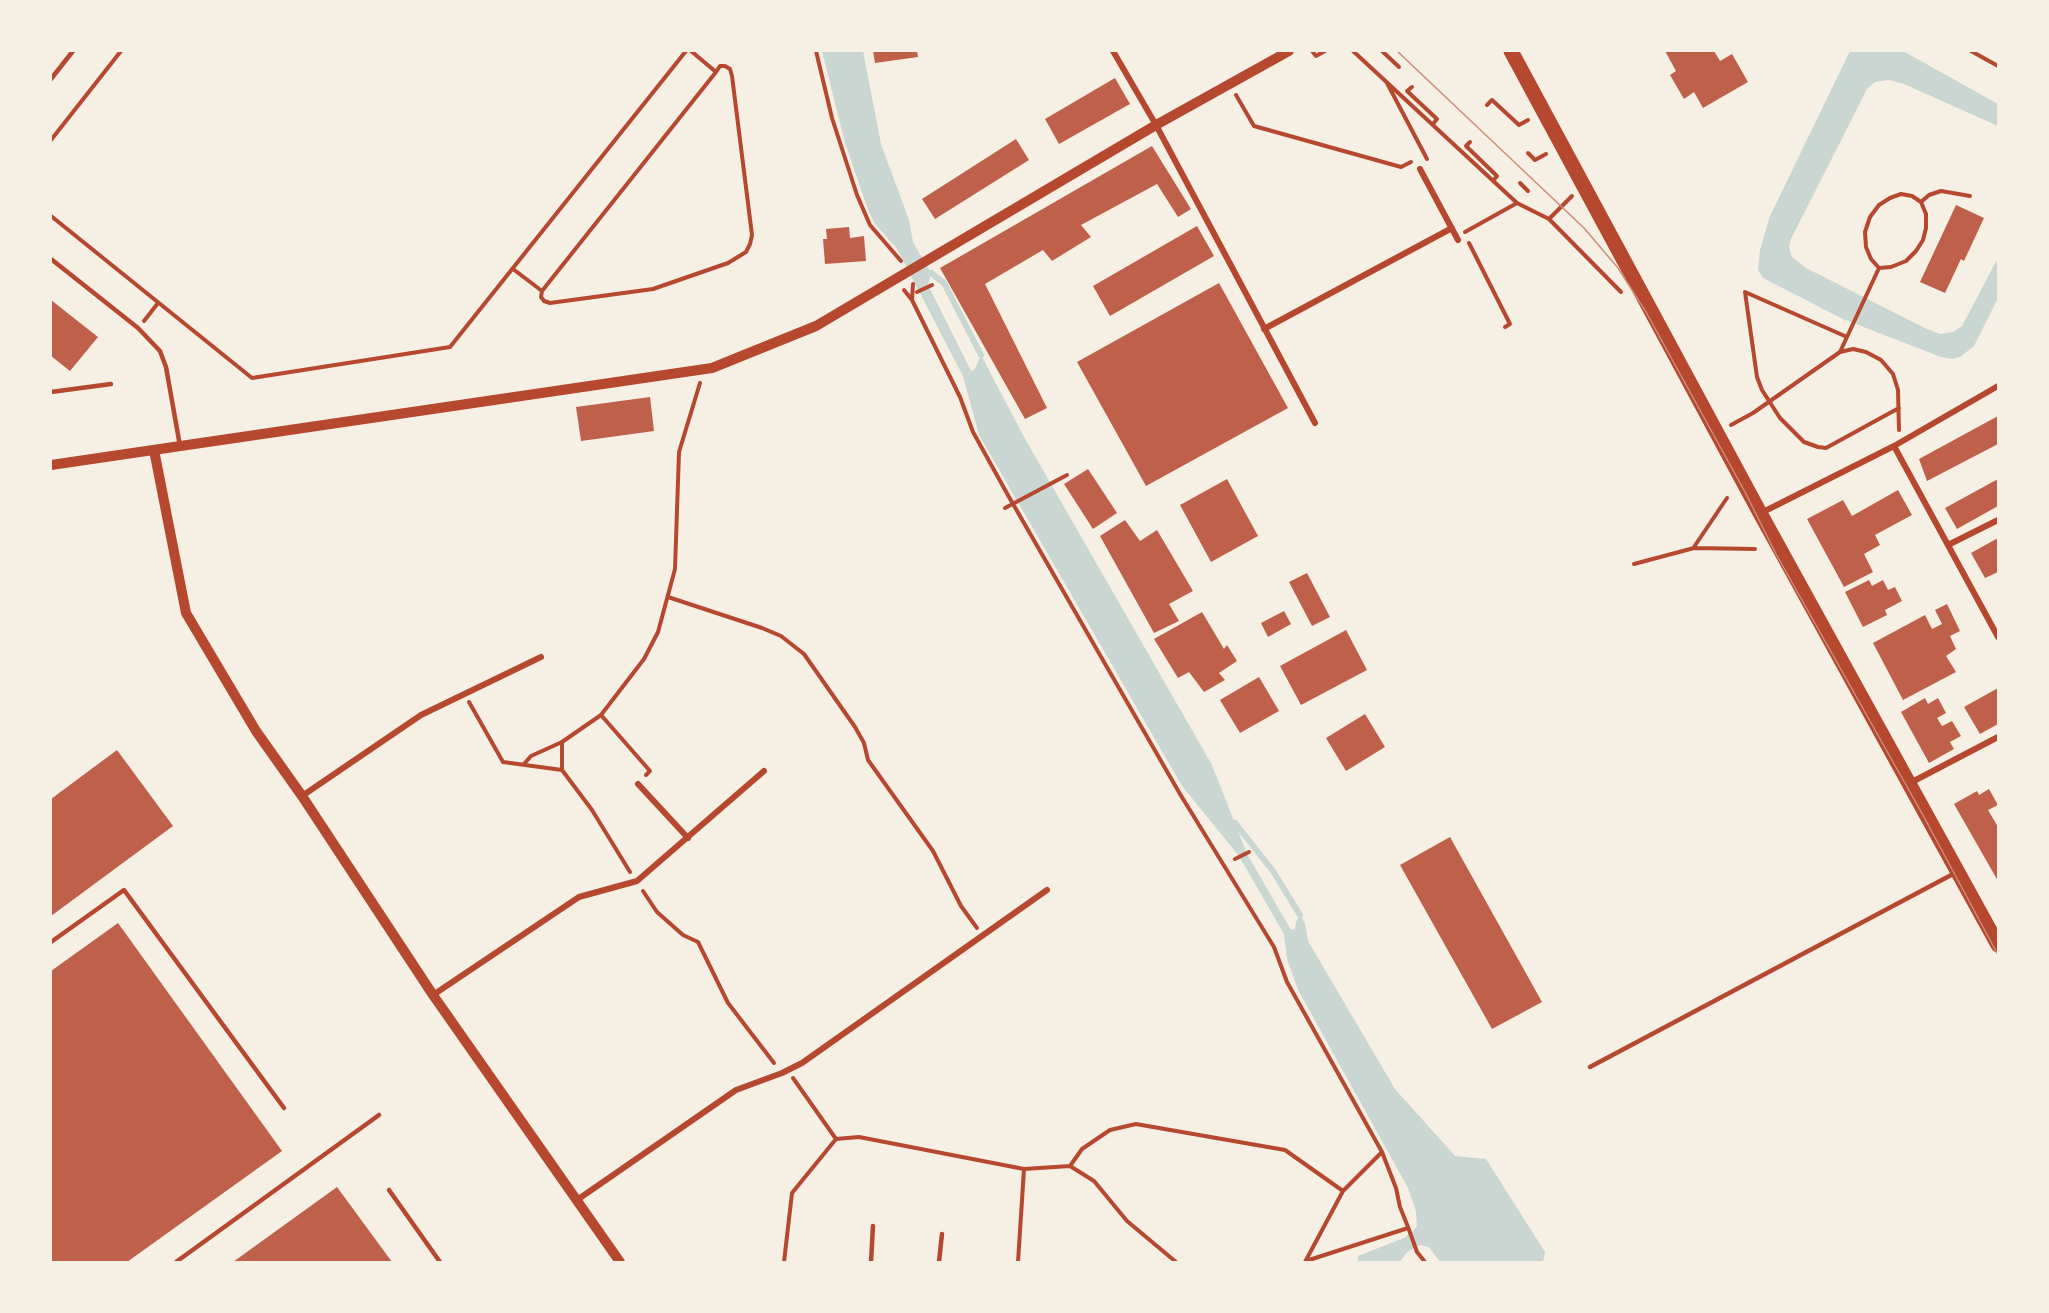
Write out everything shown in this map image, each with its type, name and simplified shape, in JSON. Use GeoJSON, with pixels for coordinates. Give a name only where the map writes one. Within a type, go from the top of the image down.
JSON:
{"type":"FeatureCollection","features":[{"type":"Feature","properties":{"kind":"main road"},"geometry":{"type":"LineString","coordinates":[[1511,51],[1584,184],[1624,264],[1998,945]]}},
{"type":"Feature","properties":{"kind":"street"},"geometry":{"type":"LineString","coordinates":[[1113,51],[1156,125],[1316,423]]}},
{"type":"Feature","properties":{"kind":"street"},"geometry":{"type":"LineString","coordinates":[[51,465],[712,368],[816,326],[1156,125],[1289,51]]}},
{"type":"Feature","properties":{"kind":"street"},"geometry":{"type":"LineString","coordinates":[[1420,169],[1457,238]]}},
{"type":"Feature","properties":{"kind":"street"},"geometry":{"type":"LineString","coordinates":[[1264,329],[1452,228]]}},
{"type":"Feature","properties":{"kind":"street"},"geometry":{"type":"LineString","coordinates":[[1761,513],[1897,445],[1998,386]]}},
{"type":"Feature","properties":{"kind":"street"},"geometry":{"type":"LineString","coordinates":[[1897,445],[1998,637]]}},
{"type":"Feature","properties":{"kind":"street"},"geometry":{"type":"LineString","coordinates":[[154,450],[186,613],[256,730],[434,995],[620,1262]]}},
{"type":"Feature","properties":{"kind":"street"},"geometry":{"type":"LineString","coordinates":[[1948,545],[1998,520]]}},
{"type":"Feature","properties":{"kind":"street"},"geometry":{"type":"LineString","coordinates":[[302,796],[422,715],[541,657]]}},
{"type":"Feature","properties":{"kind":"street"},"geometry":{"type":"LineString","coordinates":[[1910,784],[1998,737]]}},
{"type":"Feature","properties":{"kind":"street"},"geometry":{"type":"LineString","coordinates":[[434,995],[579,897],[637,881],[764,771]]}},
{"type":"Feature","properties":{"kind":"street"},"geometry":{"type":"LineString","coordinates":[[638,784],[688,838]]}},
{"type":"Feature","properties":{"kind":"street"},"geometry":{"type":"LineString","coordinates":[[577,1200],[736,1090],[785,1072],[802,1063],[1047,890]]}},
{"type":"Feature","properties":{"kind":"lane"},"geometry":{"type":"LineString","coordinates":[[51,79],[73,51]]}},
{"type":"Feature","properties":{"kind":"lane"},"geometry":{"type":"LineString","coordinates":[[51,259],[138,328],[160,351],[166,367],[180,446]]}},
{"type":"Feature","properties":{"kind":"lane"},"geometry":{"type":"LineString","coordinates":[[51,392],[111,384]]}},
{"type":"Feature","properties":{"kind":"lane"},"geometry":{"type":"LineString","coordinates":[[1590,1067],[1958,872]]}},
{"type":"Feature","properties":{"kind":"lane"},"geometry":{"type":"LineString","coordinates":[[51,942],[124,890],[284,1108]]}},
{"type":"Feature","properties":{"kind":"lane"},"geometry":{"type":"LineString","coordinates":[[176,1262],[380,1115]]}},
{"type":"Feature","properties":{"kind":"lane"},"geometry":{"type":"LineString","coordinates":[[389,1190],[440,1262]]}},
{"type":"Feature","properties":{"kind":"lane"},"geometry":{"type":"LineString","coordinates":[[871,1262],[873,1226]]}},
{"type":"Feature","properties":{"kind":"lane"},"geometry":{"type":"LineString","coordinates":[[939,1262],[942,1234]]}},
{"type":"Feature","properties":{"kind":"path"},"geometry":{"type":"LineString","coordinates":[[51,140],[121,51]]}},
{"type":"Feature","properties":{"kind":"path"},"geometry":{"type":"LineString","coordinates":[[51,216],[252,378],[450,347],[689,51],[716,72]]}},
{"type":"Feature","properties":{"kind":"path"},"geometry":{"type":"LineString","coordinates":[[816,51],[832,118],[857,195],[870,225],[898,256],[903,266]]}},
{"type":"Feature","properties":{"kind":"path"},"geometry":{"type":"LineString","coordinates":[[1312,51],[1316,56],[1325,51]]}},
{"type":"Feature","properties":{"kind":"path"},"geometry":{"type":"LineString","coordinates":[[1353,51],[1517,203],[1549,219],[1622,293]]}},
{"type":"Feature","properties":{"kind":"path"},"geometry":{"type":"LineString","coordinates":[[1382,51],[1399,67]]}},
{"type":"Feature","properties":{"kind":"path"},"geometry":{"type":"LineString","coordinates":[[1971,51],[1998,66]]}},
{"type":"Feature","properties":{"kind":"path"},"geometry":{"type":"LineString","coordinates":[[720,66],[730,69],[752,235],[746,252],[728,263],[652,289],[550,303],[541,297],[542,291],[720,66]]}},
{"type":"Feature","properties":{"kind":"path"},"geometry":{"type":"LineString","coordinates":[[1230,84],[1254,126],[1401,167],[1425,154]]}},
{"type":"Feature","properties":{"kind":"path"},"geometry":{"type":"LineString","coordinates":[[1412,87],[1407,91],[1437,119],[1432,124]]}},
{"type":"Feature","properties":{"kind":"path"},"geometry":{"type":"LineString","coordinates":[[1487,105],[1492,100],[1519,125],[1528,120]]}},
{"type":"Feature","properties":{"kind":"path"},"geometry":{"type":"LineString","coordinates":[[1470,142],[1466,146],[1497,176],[1493,181]]}},
{"type":"Feature","properties":{"kind":"path"},"geometry":{"type":"LineString","coordinates":[[1528,153],[1536,160],[1546,154]]}},
{"type":"Feature","properties":{"kind":"path"},"geometry":{"type":"LineString","coordinates":[[1520,183],[1528,191]]}},
{"type":"Feature","properties":{"kind":"path"},"geometry":{"type":"LineString","coordinates":[[1549,219],[1584,184]]}},
{"type":"Feature","properties":{"kind":"path"},"geometry":{"type":"LineString","coordinates":[[1920,202],[1929,195],[1941,191],[1970,196]]}},
{"type":"Feature","properties":{"kind":"path"},"geometry":{"type":"LineString","coordinates":[[1901,194],[1912,196],[1920,202],[1926,214],[1923,240],[1906,261],[1891,267],[1879,268],[1871,259],[1866,247],[1865,232],[1870,217],[1880,205],[1901,194]]}},
{"type":"Feature","properties":{"kind":"path"},"geometry":{"type":"LineString","coordinates":[[1457,238],[1517,203]]}},
{"type":"Feature","properties":{"kind":"path"},"geometry":{"type":"LineString","coordinates":[[1840,352],[1879,268]]}},
{"type":"Feature","properties":{"kind":"path"},"geometry":{"type":"LineString","coordinates":[[513,269],[542,291]]}},
{"type":"Feature","properties":{"kind":"path"},"geometry":{"type":"LineString","coordinates":[[908,275],[914,284],[912,300],[960,397],[973,432],[1180,794],[1274,947],[1287,982],[1382,1152],[1396,1188],[1400,1207],[1418,1252],[1425,1262]]}},
{"type":"Feature","properties":{"kind":"path"},"geometry":{"type":"LineString","coordinates":[[917,292],[932,285]]}},
{"type":"Feature","properties":{"kind":"path"},"geometry":{"type":"LineString","coordinates":[[1847,337],[1745,292],[1757,377],[1762,390],[1780,418],[1804,442],[1826,448],[1899,408]]}},
{"type":"Feature","properties":{"kind":"path"},"geometry":{"type":"LineString","coordinates":[[138,328],[158,303]]}},
{"type":"Feature","properties":{"kind":"path"},"geometry":{"type":"LineString","coordinates":[[1717,432],[1753,413],[1840,352],[1853,349],[1866,352],[1881,360],[1893,374],[1898,390],[1897,445]]}},
{"type":"Feature","properties":{"kind":"path"},"geometry":{"type":"LineString","coordinates":[[524,765],[531,756],[562,742],[601,715],[644,659],[658,632],[675,569],[679,452],[705,369]]}},
{"type":"Feature","properties":{"kind":"path"},"geometry":{"type":"LineString","coordinates":[[1005,508],[1067,475]]}},
{"type":"Feature","properties":{"kind":"path"},"geometry":{"type":"LineString","coordinates":[[1694,548],[1727,498]]}},
{"type":"Feature","properties":{"kind":"path"},"geometry":{"type":"LineString","coordinates":[[1634,564],[1694,548],[1755,549]]}},
{"type":"Feature","properties":{"kind":"path"},"geometry":{"type":"LineString","coordinates":[[668,597],[762,628],[781,636],[804,654],[855,727],[864,743],[868,760],[933,851],[961,906],[982,936]]}},
{"type":"Feature","properties":{"kind":"path"},"geometry":{"type":"LineString","coordinates":[[465,694],[503,762],[562,770]]}},
{"type":"Feature","properties":{"kind":"path"},"geometry":{"type":"LineString","coordinates":[[601,715],[650,771],[638,784]]}},
{"type":"Feature","properties":{"kind":"path"},"geometry":{"type":"LineString","coordinates":[[562,742],[562,770],[592,810],[657,912],[683,934],[698,942],[728,1003],[836,1139]]}},
{"type":"Feature","properties":{"kind":"path"},"geometry":{"type":"LineString","coordinates":[[1235,859],[1249,852]]}},
{"type":"Feature","properties":{"kind":"path"},"geometry":{"type":"LineString","coordinates":[[1070,1166],[1082,1149],[1110,1130],[1136,1124],[1285,1150],[1343,1191]]}},
{"type":"Feature","properties":{"kind":"path"},"geometry":{"type":"LineString","coordinates":[[784,1262],[792,1192],[836,1139],[859,1137],[1024,1169],[1070,1166],[1094,1181],[1127,1221],[1176,1262]]}},
{"type":"Feature","properties":{"kind":"path"},"geometry":{"type":"LineString","coordinates":[[1305,1262],[1343,1191],[1382,1152]]}},
{"type":"Feature","properties":{"kind":"path"},"geometry":{"type":"LineString","coordinates":[[1018,1262],[1024,1169]]}},
{"type":"Feature","properties":{"kind":"path"},"geometry":{"type":"LineString","coordinates":[[1305,1262],[1408,1227]]}},
{"type":"Feature","properties":{"kind":"shaded area"},"geometry":{"type":"Polygon","coordinates":[[[822,51],[863,51],[881,144],[909,220],[913,242],[931,273],[928,285],[971,371],[975,369],[981,355],[1024,437],[1212,765],[1247,854],[1291,930],[1295,929],[1300,915],[1305,923],[1308,941],[1395,1089],[1455,1156],[1486,1159],[1545,1252],[1543,1262],[1440,1262],[1429,1247],[1420,1245],[1407,1252],[1400,1262],[1358,1262],[1358,1256],[1404,1238],[1417,1226],[1416,1211],[1408,1188],[1298,990],[1287,959],[1284,934],[1239,856],[1182,786],[979,435],[963,376],[897,249],[875,224],[868,210],[845,143],[822,51]]]}},
{"type":"Feature","properties":{"kind":"shaded area"},"geometry":{"type":"Polygon","coordinates":[[[1850,51],[1903,51],[1998,104],[1998,126],[1904,84],[1889,80],[1875,82],[1867,89],[1791,239],[1789,247],[1792,257],[1806,268],[1940,334],[1953,332],[1962,326],[1998,258],[1998,298],[1974,346],[1960,357],[1952,359],[1941,357],[1843,319],[1763,278],[1758,270],[1760,250],[1770,216],[1850,51]]]}},
{"type":"Feature","properties":{"kind":"building"},"geometry":{"type":"Polygon","coordinates":[[[873,51],[917,51],[918,57],[875,63],[873,51]]]}},
{"type":"Feature","properties":{"kind":"building"},"geometry":{"type":"Polygon","coordinates":[[[1665,51],[1714,51],[1720,61],[1732,54],[1748,82],[1703,108],[1694,92],[1684,99],[1670,75],[1676,71],[1665,51]]]}},
{"type":"Feature","properties":{"kind":"building"},"geometry":{"type":"Polygon","coordinates":[[[1115,78],[1130,104],[1059,144],[1045,119],[1115,78]]]}},
{"type":"Feature","properties":{"kind":"building"},"geometry":{"type":"Polygon","coordinates":[[[1016,139],[1029,160],[935,219],[922,199],[1016,139]]]}},
{"type":"Feature","properties":{"kind":"building"},"geometry":{"type":"Polygon","coordinates":[[[1152,146],[1191,209],[1178,217],[1157,184],[1081,225],[1091,237],[1052,261],[1043,250],[985,284],[1047,408],[1025,419],[940,268],[1152,146]]]}},
{"type":"Feature","properties":{"kind":"building"},"geometry":{"type":"Polygon","coordinates":[[[1956,205],[1984,218],[1964,261],[1961,259],[1945,293],[1920,282],[1956,205]]]}},
{"type":"Feature","properties":{"kind":"building"},"geometry":{"type":"Polygon","coordinates":[[[1197,226],[1214,256],[1110,316],[1093,286],[1197,226]]]}},
{"type":"Feature","properties":{"kind":"building"},"geometry":{"type":"Polygon","coordinates":[[[849,227],[850,238],[864,236],[866,261],[825,264],[823,239],[827,239],[826,229],[849,227]]]}},
{"type":"Feature","properties":{"kind":"building"},"geometry":{"type":"Polygon","coordinates":[[[1219,283],[1288,408],[1146,486],[1077,362],[1219,283]]]}},
{"type":"Feature","properties":{"kind":"building"},"geometry":{"type":"Polygon","coordinates":[[[51,300],[98,337],[70,371],[51,356],[51,300]]]}},
{"type":"Feature","properties":{"kind":"building"},"geometry":{"type":"Polygon","coordinates":[[[650,397],[654,431],[581,441],[576,407],[650,397]]]}},
{"type":"Feature","properties":{"kind":"building"},"geometry":{"type":"Polygon","coordinates":[[[1998,416],[1998,444],[1927,481],[1919,459],[1998,416]]]}},
{"type":"Feature","properties":{"kind":"building"},"geometry":{"type":"Polygon","coordinates":[[[1088,469],[1117,513],[1093,529],[1064,484],[1088,469]]]}},
{"type":"Feature","properties":{"kind":"building"},"geometry":{"type":"Polygon","coordinates":[[[1227,479],[1258,536],[1211,562],[1180,505],[1227,479]]]}},
{"type":"Feature","properties":{"kind":"building"},"geometry":{"type":"Polygon","coordinates":[[[1998,479],[1998,506],[1957,529],[1945,508],[1998,479]]]}},
{"type":"Feature","properties":{"kind":"building"},"geometry":{"type":"Polygon","coordinates":[[[1898,490],[1912,515],[1875,535],[1880,545],[1864,554],[1873,572],[1844,587],[1807,519],[1843,500],[1852,516],[1898,490]]]}},
{"type":"Feature","properties":{"kind":"building"},"geometry":{"type":"Polygon","coordinates":[[[1125,520],[1140,541],[1157,530],[1193,591],[1169,604],[1179,621],[1154,633],[1100,536],[1125,520]]]}},
{"type":"Feature","properties":{"kind":"building"},"geometry":{"type":"Polygon","coordinates":[[[1998,538],[1998,572],[1985,578],[1971,553],[1998,538]]]}},
{"type":"Feature","properties":{"kind":"building"},"geometry":{"type":"Polygon","coordinates":[[[1307,573],[1330,617],[1312,626],[1289,582],[1307,573]]]}},
{"type":"Feature","properties":{"kind":"building"},"geometry":{"type":"Polygon","coordinates":[[[1869,580],[1872,586],[1883,580],[1888,590],[1895,587],[1902,601],[1885,610],[1887,615],[1863,627],[1845,592],[1869,580]]]}},
{"type":"Feature","properties":{"kind":"building"},"geometry":{"type":"Polygon","coordinates":[[[1947,604],[1960,631],[1950,636],[1956,649],[1946,656],[1956,672],[1903,700],[1873,643],[1925,615],[1932,629],[1942,624],[1935,610],[1947,604]]]}},
{"type":"Feature","properties":{"kind":"building"},"geometry":{"type":"Polygon","coordinates":[[[1284,611],[1291,624],[1268,637],[1261,623],[1284,611]]]}},
{"type":"Feature","properties":{"kind":"building"},"geometry":{"type":"Polygon","coordinates":[[[1202,612],[1224,649],[1227,645],[1237,661],[1219,673],[1225,680],[1204,692],[1189,672],[1178,678],[1154,639],[1202,612]]]}},
{"type":"Feature","properties":{"kind":"building"},"geometry":{"type":"Polygon","coordinates":[[[1346,630],[1367,670],[1301,705],[1280,666],[1346,630]]]}},
{"type":"Feature","properties":{"kind":"building"},"geometry":{"type":"Polygon","coordinates":[[[1259,677],[1279,711],[1240,733],[1220,700],[1259,677]]]}},
{"type":"Feature","properties":{"kind":"building"},"geometry":{"type":"Polygon","coordinates":[[[1998,688],[1998,724],[1980,734],[1964,707],[1998,688]]]}},
{"type":"Feature","properties":{"kind":"building"},"geometry":{"type":"Polygon","coordinates":[[[1925,698],[1928,704],[1938,698],[1946,713],[1937,718],[1942,726],[1952,721],[1961,736],[1950,742],[1954,749],[1929,763],[1901,712],[1925,698]]]}},
{"type":"Feature","properties":{"kind":"building"},"geometry":{"type":"Polygon","coordinates":[[[1365,714],[1385,747],[1346,771],[1326,738],[1365,714]]]}},
{"type":"Feature","properties":{"kind":"building"},"geometry":{"type":"Polygon","coordinates":[[[117,750],[173,826],[51,916],[51,799],[117,750]]]}},
{"type":"Feature","properties":{"kind":"building"},"geometry":{"type":"Polygon","coordinates":[[[1989,789],[1998,805],[1988,810],[1998,827],[1998,881],[1954,804],[1977,791],[1979,795],[1989,789]]]}},
{"type":"Feature","properties":{"kind":"building"},"geometry":{"type":"Polygon","coordinates":[[[1450,837],[1542,1002],[1492,1029],[1400,865],[1450,837]]]}},
{"type":"Feature","properties":{"kind":"building"},"geometry":{"type":"Polygon","coordinates":[[[118,923],[282,1151],[127,1262],[51,1262],[51,971],[118,923]]]}},
{"type":"Feature","properties":{"kind":"building"},"geometry":{"type":"Polygon","coordinates":[[[337,1187],[392,1262],[233,1262],[337,1187]]]}},
{"type":"Feature","properties":{"kind":"waterway"},"geometry":{"type":"LineString","coordinates":[[931,273],[944,283],[981,355]]}},
{"type":"Feature","properties":{"kind":"waterway"},"geometry":{"type":"LineString","coordinates":[[1235,823],[1273,871],[1300,915]]}},
{"type":"Feature","properties":{"kind":"tram line"},"geometry":{"type":"LineString","coordinates":[[1397,51],[1584,228],[1618,268],[1646,312],[1745,492],[1776,554],[1924,817],[1998,955]]}}]}
